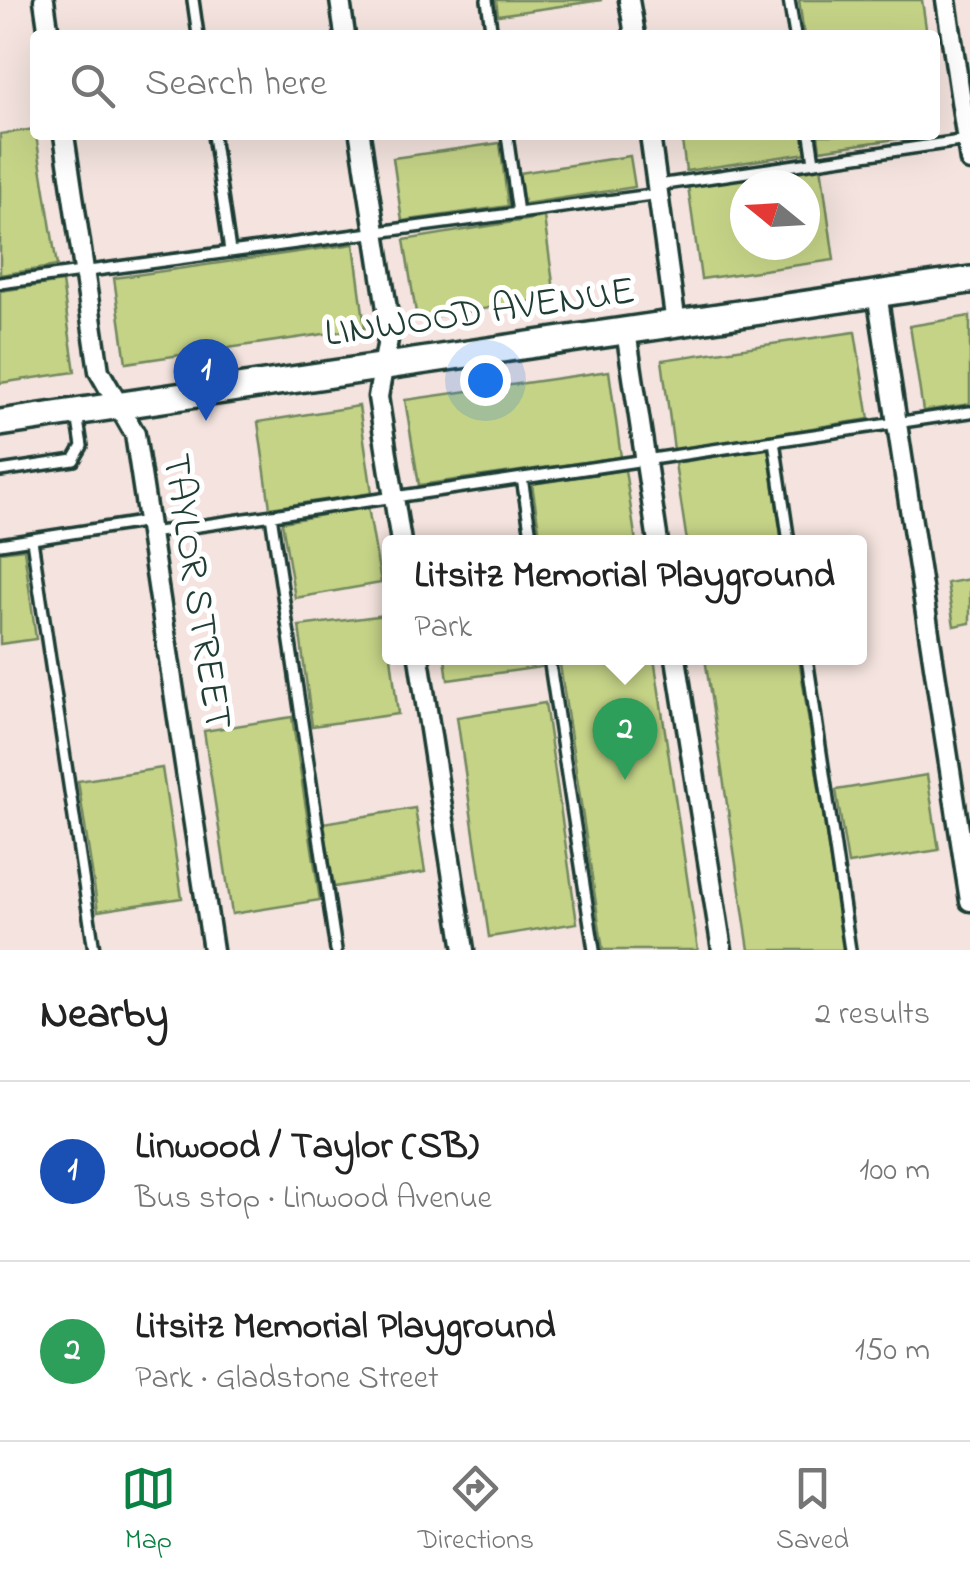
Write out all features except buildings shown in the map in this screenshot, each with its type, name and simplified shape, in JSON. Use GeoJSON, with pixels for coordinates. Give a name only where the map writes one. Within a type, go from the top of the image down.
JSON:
{"type":"FeatureCollection","features":[{"type":"Feature","properties":{"kind":"street"},"geometry":{"type":"LineString","coordinates":[[44,0],[48,30]]}},
{"type":"Feature","properties":{"kind":"street"},"geometry":{"type":"LineString","coordinates":[[340,0],[344,30]]}},
{"type":"Feature","properties":{"kind":"street"},"geometry":{"type":"LineString","coordinates":[[629,0],[634,30]]}},
{"type":"Feature","properties":{"kind":"street"},"geometry":{"type":"LineString","coordinates":[[946,0],[970,161]]}},
{"type":"Feature","properties":{"kind":"street","name":"TAYLOR STREET"},"geometry":{"type":"LineString","coordinates":[[65,140],[100,372],[135,434],[213,950]]}},
{"type":"Feature","properties":{"kind":"street"},"geometry":{"type":"LineString","coordinates":[[361,140],[390,328],[378,398],[400,535]]}},
{"type":"Feature","properties":{"kind":"street"},"geometry":{"type":"LineString","coordinates":[[651,140],[676,324]]}},
{"type":"Feature","properties":{"kind":"street","name":"LINWOOD AVENUE"},"geometry":{"type":"LineString","coordinates":[[0,423],[970,280]]}},
{"type":"Feature","properties":{"kind":"street"},"geometry":{"type":"LineString","coordinates":[[877,293],[970,901]]}},
{"type":"Feature","properties":{"kind":"street"},"geometry":{"type":"LineString","coordinates":[[626,331],[657,535]]}},
{"type":"Feature","properties":{"kind":"street"},"geometry":{"type":"LineString","coordinates":[[420,665],[464,950]]}},
{"type":"Feature","properties":{"kind":"street"},"geometry":{"type":"LineString","coordinates":[[677,665],[722,950]]}},
{"type":"Feature","properties":{"kind":"lane"},"geometry":{"type":"LineString","coordinates":[[193,0],[197,30]]}},
{"type":"Feature","properties":{"kind":"lane"},"geometry":{"type":"LineString","coordinates":[[487,0],[491,30]]}},
{"type":"Feature","properties":{"kind":"lane"},"geometry":{"type":"LineString","coordinates":[[790,0],[794,30]]}},
{"type":"Feature","properties":{"kind":"lane"},"geometry":{"type":"LineString","coordinates":[[214,140],[230,251]]}},
{"type":"Feature","properties":{"kind":"lane"},"geometry":{"type":"LineString","coordinates":[[508,140],[518,213]]}},
{"type":"Feature","properties":{"kind":"lane"},"geometry":{"type":"LineString","coordinates":[[811,140],[814,162]]}},
{"type":"Feature","properties":{"kind":"lane"},"geometry":{"type":"LineString","coordinates":[[0,283],[518,213],[968,140]]}},
{"type":"Feature","properties":{"kind":"lane"},"geometry":{"type":"LineString","coordinates":[[0,472],[74,460],[82,446],[77,412]]}},
{"type":"Feature","properties":{"kind":"lane"},"geometry":{"type":"LineString","coordinates":[[0,544],[271,515],[970,412]]}},
{"type":"Feature","properties":{"kind":"lane"},"geometry":{"type":"LineString","coordinates":[[774,441],[788,535]]}},
{"type":"Feature","properties":{"kind":"lane"},"geometry":{"type":"LineString","coordinates":[[522,478],[531,535]]}},
{"type":"Feature","properties":{"kind":"lane"},"geometry":{"type":"LineString","coordinates":[[271,515],[336,950]]}},
{"type":"Feature","properties":{"kind":"lane"},"geometry":{"type":"LineString","coordinates":[[32,540],[94,950]]}},
{"type":"Feature","properties":{"kind":"lane"},"geometry":{"type":"LineString","coordinates":[[551,665],[594,950]]}},
{"type":"Feature","properties":{"kind":"lane"},"geometry":{"type":"LineString","coordinates":[[807,665],[850,950]]}},
{"type":"Feature","properties":{"kind":"green space"},"geometry":{"type":"Polygon","coordinates":[[[496,0],[602,0],[498,15],[496,0]]]}},
{"type":"Feature","properties":{"kind":"green space"},"geometry":{"type":"Polygon","coordinates":[[[799,0],[922,0],[926,30],[803,30],[799,0]]]}},
{"type":"Feature","properties":{"kind":"green space"},"geometry":{"type":"Polygon","coordinates":[[[30,130],[30,140],[37,140],[57,266],[0,275],[0,134],[30,130]]]}},
{"type":"Feature","properties":{"kind":"green space"},"geometry":{"type":"Polygon","coordinates":[[[805,140],[807,153],[686,171],[682,141],[805,140]]]}},
{"type":"Feature","properties":{"kind":"green space"},"geometry":{"type":"Polygon","coordinates":[[[819,140],[889,140],[820,150],[819,140]]]}},
{"type":"Feature","properties":{"kind":"green space"},"geometry":{"type":"Polygon","coordinates":[[[500,143],[508,206],[402,221],[393,158],[500,143]]]}},
{"type":"Feature","properties":{"kind":"green space"},"geometry":{"type":"Polygon","coordinates":[[[630,156],[635,187],[524,204],[519,173],[630,156]]]}},
{"type":"Feature","properties":{"kind":"green space"},"geometry":{"type":"Polygon","coordinates":[[[821,166],[834,260],[701,279],[688,186],[730,180],[730,260],[820,260],[820,170],[794,170],[821,166]]]}},
{"type":"Feature","properties":{"kind":"green space"},"geometry":{"type":"Polygon","coordinates":[[[544,217],[555,298],[417,319],[404,240],[544,217]]]}},
{"type":"Feature","properties":{"kind":"green space"},"geometry":{"type":"Polygon","coordinates":[[[354,244],[365,328],[126,363],[114,278],[354,244]]]}},
{"type":"Feature","properties":{"kind":"green space"},"geometry":{"type":"Polygon","coordinates":[[[62,282],[75,372],[0,383],[0,291],[62,282]]]}},
{"type":"Feature","properties":{"kind":"green space"},"geometry":{"type":"Polygon","coordinates":[[[970,316],[970,404],[923,411],[910,326],[970,316]]]}},
{"type":"Feature","properties":{"kind":"green space"},"geometry":{"type":"Polygon","coordinates":[[[855,332],[869,419],[674,450],[662,360],[855,332]]]}},
{"type":"Feature","properties":{"kind":"green space"},"geometry":{"type":"Polygon","coordinates":[[[609,371],[621,457],[419,485],[405,400],[609,371]]]}},
{"type":"Feature","properties":{"kind":"green space"},"geometry":{"type":"Polygon","coordinates":[[[359,406],[372,493],[270,508],[258,422],[359,406]]]}},
{"type":"Feature","properties":{"kind":"green space"},"geometry":{"type":"Polygon","coordinates":[[[768,448],[781,535],[686,535],[675,463],[768,448]]]}},
{"type":"Feature","properties":{"kind":"green space"},"geometry":{"type":"Polygon","coordinates":[[[625,470],[635,535],[540,535],[532,484],[625,470]]]}},
{"type":"Feature","properties":{"kind":"green space"},"geometry":{"type":"Polygon","coordinates":[[[368,507],[381,583],[295,598],[282,522],[368,507]]]}},
{"type":"Feature","properties":{"kind":"green space"},"geometry":{"type":"Polygon","coordinates":[[[24,549],[36,639],[0,644],[0,552],[24,549]]]}},
{"type":"Feature","properties":{"kind":"green space"},"geometry":{"type":"Polygon","coordinates":[[[970,579],[970,623],[954,626],[947,583],[970,579]]]}},
{"type":"Feature","properties":{"kind":"green space"},"geometry":{"type":"Polygon","coordinates":[[[382,616],[382,665],[392,665],[398,714],[312,726],[299,626],[382,616]]]}},
{"type":"Feature","properties":{"kind":"green space"},"geometry":{"type":"Polygon","coordinates":[[[446,665],[541,667],[448,680],[446,665]]]}},
{"type":"Feature","properties":{"kind":"green space"},"geometry":{"type":"Polygon","coordinates":[[[560,665],[655,665],[698,950],[603,950],[560,665]]]}},
{"type":"Feature","properties":{"kind":"green space"},"geometry":{"type":"Polygon","coordinates":[[[706,665],[800,665],[844,950],[749,950],[706,665]]]}},
{"type":"Feature","properties":{"kind":"green space"},"geometry":{"type":"Polygon","coordinates":[[[545,703],[577,923],[489,937],[457,717],[545,703]]]}},
{"type":"Feature","properties":{"kind":"green space"},"geometry":{"type":"Polygon","coordinates":[[[292,717],[320,900],[232,914],[204,731],[292,717]]]}},
{"type":"Feature","properties":{"kind":"green space"},"geometry":{"type":"Polygon","coordinates":[[[162,768],[182,898],[98,911],[78,781],[162,768]]]}},
{"type":"Feature","properties":{"kind":"green space"},"geometry":{"type":"Polygon","coordinates":[[[927,775],[939,850],[848,864],[836,790],[927,775]]]}},
{"type":"Feature","properties":{"kind":"green space"},"geometry":{"type":"Polygon","coordinates":[[[415,808],[425,872],[334,887],[323,823],[415,808]]]}},
{"type":"Feature","properties":{"kind":"place","name":"Linwood / Taylor (SB)"},"geometry":{"type":"Point","coordinates":[206,421]}},
{"type":"Feature","properties":{"kind":"place","name":"Litsitz Memorial Playground"},"geometry":{"type":"Point","coordinates":[625,780]}}]}
